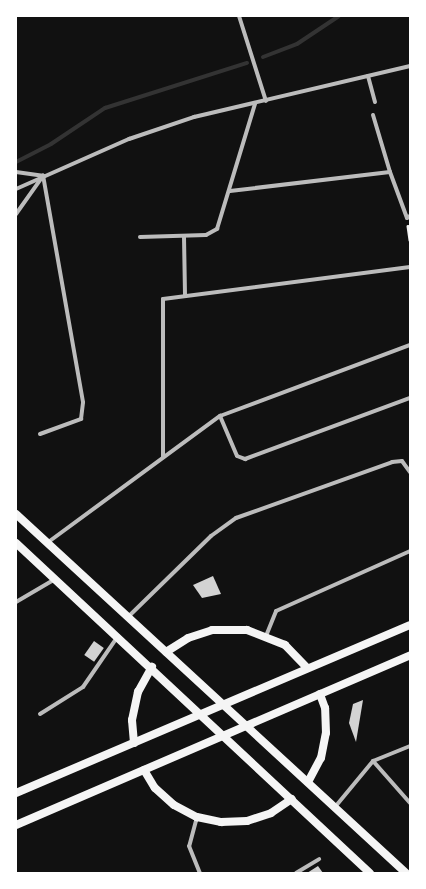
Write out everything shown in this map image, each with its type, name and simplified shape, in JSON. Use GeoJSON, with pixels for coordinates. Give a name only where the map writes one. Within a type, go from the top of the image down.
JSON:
{"type":"FeatureCollection","features":[{"type":"Feature","properties":{"kind":"main road"},"geometry":{"type":"LineString","coordinates":[[16,514],[406,873]]}},
{"type":"Feature","properties":{"kind":"main road"},"geometry":{"type":"LineString","coordinates":[[16,543],[152,667],[370,873]]}},
{"type":"Feature","properties":{"kind":"main road"},"geometry":{"type":"LineString","coordinates":[[16,793],[410,625]]}},
{"type":"Feature","properties":{"kind":"main road"},"geometry":{"type":"LineString","coordinates":[[166,652],[188,638],[212,630],[237,628],[266,636],[285,646],[308,668]]}},
{"type":"Feature","properties":{"kind":"main road"},"geometry":{"type":"LineString","coordinates":[[16,825],[410,655]]}},
{"type":"Feature","properties":{"kind":"main road"},"geometry":{"type":"LineString","coordinates":[[134,743],[132,720],[138,692],[152,667]]}},
{"type":"Feature","properties":{"kind":"main road"},"geometry":{"type":"LineString","coordinates":[[308,782],[321,758],[326,733],[325,708],[320,694]]}},
{"type":"Feature","properties":{"kind":"main road"},"geometry":{"type":"LineString","coordinates":[[144,770],[155,788],[174,805],[197,816],[221,822],[247,821],[271,813],[292,799]]}},
{"type":"Feature","properties":{"kind":"street"},"geometry":{"type":"LineString","coordinates":[[239,16],[266,101]]}},
{"type":"Feature","properties":{"kind":"street"},"geometry":{"type":"LineString","coordinates":[[16,189],[129,139],[187,119],[410,66]]}},
{"type":"Feature","properties":{"kind":"street"},"geometry":{"type":"LineString","coordinates":[[368,76],[375,102]]}},
{"type":"Feature","properties":{"kind":"street"},"geometry":{"type":"LineString","coordinates":[[140,237],[184,237],[206,235],[217,229],[230,191],[255,104]]}},
{"type":"Feature","properties":{"kind":"street"},"geometry":{"type":"LineString","coordinates":[[372,115],[390,172],[409,217]]}},
{"type":"Feature","properties":{"kind":"street"},"geometry":{"type":"LineString","coordinates":[[16,172],[43,176]]}},
{"type":"Feature","properties":{"kind":"street"},"geometry":{"type":"LineString","coordinates":[[230,191],[390,172]]}},
{"type":"Feature","properties":{"kind":"street"},"geometry":{"type":"LineString","coordinates":[[16,214],[43,176]]}},
{"type":"Feature","properties":{"kind":"street"},"geometry":{"type":"LineString","coordinates":[[40,434],[81,419],[83,402],[43,176]]}},
{"type":"Feature","properties":{"kind":"street"},"geometry":{"type":"LineString","coordinates":[[184,237],[185,295]]}},
{"type":"Feature","properties":{"kind":"street"},"geometry":{"type":"LineString","coordinates":[[163,457],[163,299],[410,267]]}},
{"type":"Feature","properties":{"kind":"street"},"geometry":{"type":"LineString","coordinates":[[47,543],[220,416],[410,345]]}},
{"type":"Feature","properties":{"kind":"street"},"geometry":{"type":"LineString","coordinates":[[220,416],[237,456],[245,459],[410,398]]}},
{"type":"Feature","properties":{"kind":"street"},"geometry":{"type":"LineString","coordinates":[[128,617],[210,536],[236,518],[392,462],[402,461],[410,472]]}},
{"type":"Feature","properties":{"kind":"street"},"geometry":{"type":"LineString","coordinates":[[266,636],[276,611],[410,551]]}},
{"type":"Feature","properties":{"kind":"street"},"geometry":{"type":"LineString","coordinates":[[16,602],[55,579]]}},
{"type":"Feature","properties":{"kind":"street"},"geometry":{"type":"LineString","coordinates":[[40,714],[82,687],[118,636]]}},
{"type":"Feature","properties":{"kind":"street"},"geometry":{"type":"LineString","coordinates":[[335,808],[373,761],[410,746]]}},
{"type":"Feature","properties":{"kind":"street"},"geometry":{"type":"LineString","coordinates":[[373,761],[410,803]]}},
{"type":"Feature","properties":{"kind":"street"},"geometry":{"type":"LineString","coordinates":[[197,816],[189,846],[200,873]]}},
{"type":"Feature","properties":{"kind":"street"},"geometry":{"type":"LineString","coordinates":[[296,873],[319,860]]}},
{"type":"Feature","properties":{"kind":"path"},"geometry":{"type":"LineString","coordinates":[[409,217],[410,240]]}},
{"type":"Feature","properties":{"kind":"building"},"geometry":{"type":"Polygon","coordinates":[[[213,576],[221,594],[202,598],[193,585],[213,576]]]}},
{"type":"Feature","properties":{"kind":"building"},"geometry":{"type":"Polygon","coordinates":[[[94,641],[104,648],[94,662],[84,655],[94,641]]]}},
{"type":"Feature","properties":{"kind":"building"},"geometry":{"type":"Polygon","coordinates":[[[363,700],[356,742],[349,723],[353,704],[363,700]]]}},
{"type":"Feature","properties":{"kind":"building"},"geometry":{"type":"Polygon","coordinates":[[[318,866],[323,873],[307,873],[318,866]]]}},
{"type":"Feature","properties":{"kind":"waterway"},"geometry":{"type":"LineString","coordinates":[[263,57],[297,44],[339,16]]}},
{"type":"Feature","properties":{"kind":"waterway"},"geometry":{"type":"LineString","coordinates":[[16,162],[51,144],[105,108],[247,63]]}}]}
